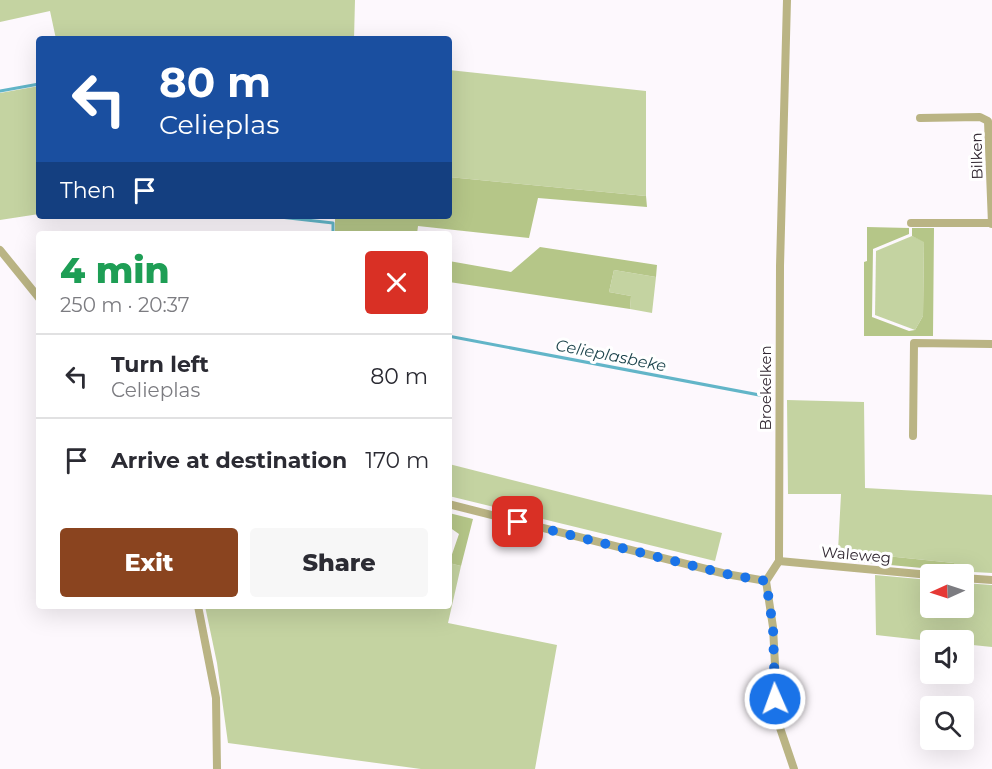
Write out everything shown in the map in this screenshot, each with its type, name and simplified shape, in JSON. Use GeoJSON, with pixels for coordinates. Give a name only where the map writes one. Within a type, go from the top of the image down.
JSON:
{"type":"FeatureCollection","features":[{"type":"Feature","properties":{"kind":"street","name":"Broekelken"},"geometry":{"type":"LineString","coordinates":[[779,561],[780,266],[787,0]]}},
{"type":"Feature","properties":{"kind":"street","name":"Bilken"},"geometry":{"type":"LineString","coordinates":[[911,223],[992,224],[990,126],[988,121],[980,117],[920,118]]}},
{"type":"Feature","properties":{"kind":"street"},"geometry":{"type":"LineString","coordinates":[[0,250],[36,294]]}},
{"type":"Feature","properties":{"kind":"street"},"geometry":{"type":"LineString","coordinates":[[913,436],[914,343],[992,345]]}},
{"type":"Feature","properties":{"kind":"street"},"geometry":{"type":"LineString","coordinates":[[452,505],[726,574],[766,581]]}},
{"type":"Feature","properties":{"kind":"street","name":"Waleweg"},"geometry":{"type":"LineString","coordinates":[[779,561],[920,574]]}},
{"type":"Feature","properties":{"kind":"street"},"geometry":{"type":"LineString","coordinates":[[779,561],[766,581],[773,627],[778,722],[794,769]]}},
{"type":"Feature","properties":{"kind":"street"},"geometry":{"type":"LineString","coordinates":[[974,579],[992,580]]}},
{"type":"Feature","properties":{"kind":"street"},"geometry":{"type":"LineString","coordinates":[[199,609],[216,698],[218,769]]}},
{"type":"Feature","properties":{"kind":"green space"},"geometry":{"type":"Polygon","coordinates":[[[0,0],[355,0],[354,36],[55,36],[50,11],[0,22],[0,0]]]}},
{"type":"Feature","properties":{"kind":"green space"},"geometry":{"type":"Polygon","coordinates":[[[452,70],[646,91],[646,196],[452,177],[452,70]]]}},
{"type":"Feature","properties":{"kind":"green space"},"geometry":{"type":"Polygon","coordinates":[[[36,87],[36,214],[0,220],[0,93],[36,87]]]}},
{"type":"Feature","properties":{"kind":"green space"},"geometry":{"type":"Polygon","coordinates":[[[452,177],[646,196],[647,207],[538,198],[529,238],[418,226],[417,231],[335,231],[335,219],[452,219],[452,177]]]}},
{"type":"Feature","properties":{"kind":"green space"},"geometry":{"type":"Polygon","coordinates":[[[867,227],[909,228],[909,234],[873,249],[872,317],[909,331],[915,330],[923,316],[924,242],[912,236],[912,228],[934,228],[933,336],[864,336],[864,262],[867,261],[867,227]]]}},
{"type":"Feature","properties":{"kind":"green space"},"geometry":{"type":"Polygon","coordinates":[[[912,236],[924,241],[923,316],[915,330],[875,315],[876,251],[912,236]]]}},
{"type":"Feature","properties":{"kind":"green space"},"geometry":{"type":"Polygon","coordinates":[[[540,247],[657,265],[656,277],[614,270],[609,292],[631,296],[630,309],[452,282],[452,262],[511,272],[540,247]]]}},
{"type":"Feature","properties":{"kind":"green space"},"geometry":{"type":"Polygon","coordinates":[[[614,270],[656,277],[652,313],[630,309],[631,296],[609,292],[614,270]]]}},
{"type":"Feature","properties":{"kind":"green space"},"geometry":{"type":"Polygon","coordinates":[[[787,400],[864,402],[865,488],[992,495],[992,573],[974,572],[974,564],[954,564],[838,551],[841,494],[788,494],[787,400]]]}},
{"type":"Feature","properties":{"kind":"green space"},"geometry":{"type":"Polygon","coordinates":[[[452,465],[722,533],[715,561],[452,497],[452,465]]]}},
{"type":"Feature","properties":{"kind":"green space"},"geometry":{"type":"Polygon","coordinates":[[[452,514],[473,519],[461,566],[452,564],[452,554],[459,534],[452,529],[452,514]]]}},
{"type":"Feature","properties":{"kind":"green space"},"geometry":{"type":"Polygon","coordinates":[[[838,551],[954,564],[920,564],[920,568],[837,560],[838,551]]]}},
{"type":"Feature","properties":{"kind":"green space"},"geometry":{"type":"Polygon","coordinates":[[[452,564],[461,566],[452,605],[452,564]]]}},
{"type":"Feature","properties":{"kind":"green space"},"geometry":{"type":"Polygon","coordinates":[[[875,575],[920,579],[920,618],[974,618],[974,584],[992,585],[992,647],[974,645],[974,630],[920,630],[920,640],[876,635],[875,575]]]}},
{"type":"Feature","properties":{"kind":"green space"},"geometry":{"type":"Polygon","coordinates":[[[206,609],[451,609],[448,623],[557,645],[535,769],[421,769],[228,743],[217,663],[206,609]]]}},
{"type":"Feature","properties":{"kind":"waterway","name":"Celieplasbeke"},"geometry":{"type":"LineString","coordinates":[[0,91],[36,85]]}},
{"type":"Feature","properties":{"kind":"waterway","name":"Celieplasbeke"},"geometry":{"type":"LineString","coordinates":[[298,219],[333,223],[333,231]]}},
{"type":"Feature","properties":{"kind":"waterway","name":"Celieplasbeke"},"geometry":{"type":"LineString","coordinates":[[452,337],[770,397]]}},
{"type":"Feature","properties":{"kind":"route"},"geometry":{"type":"LineString","coordinates":[[518,522],[726,574],[766,581],[773,627],[775,699]]}}]}
